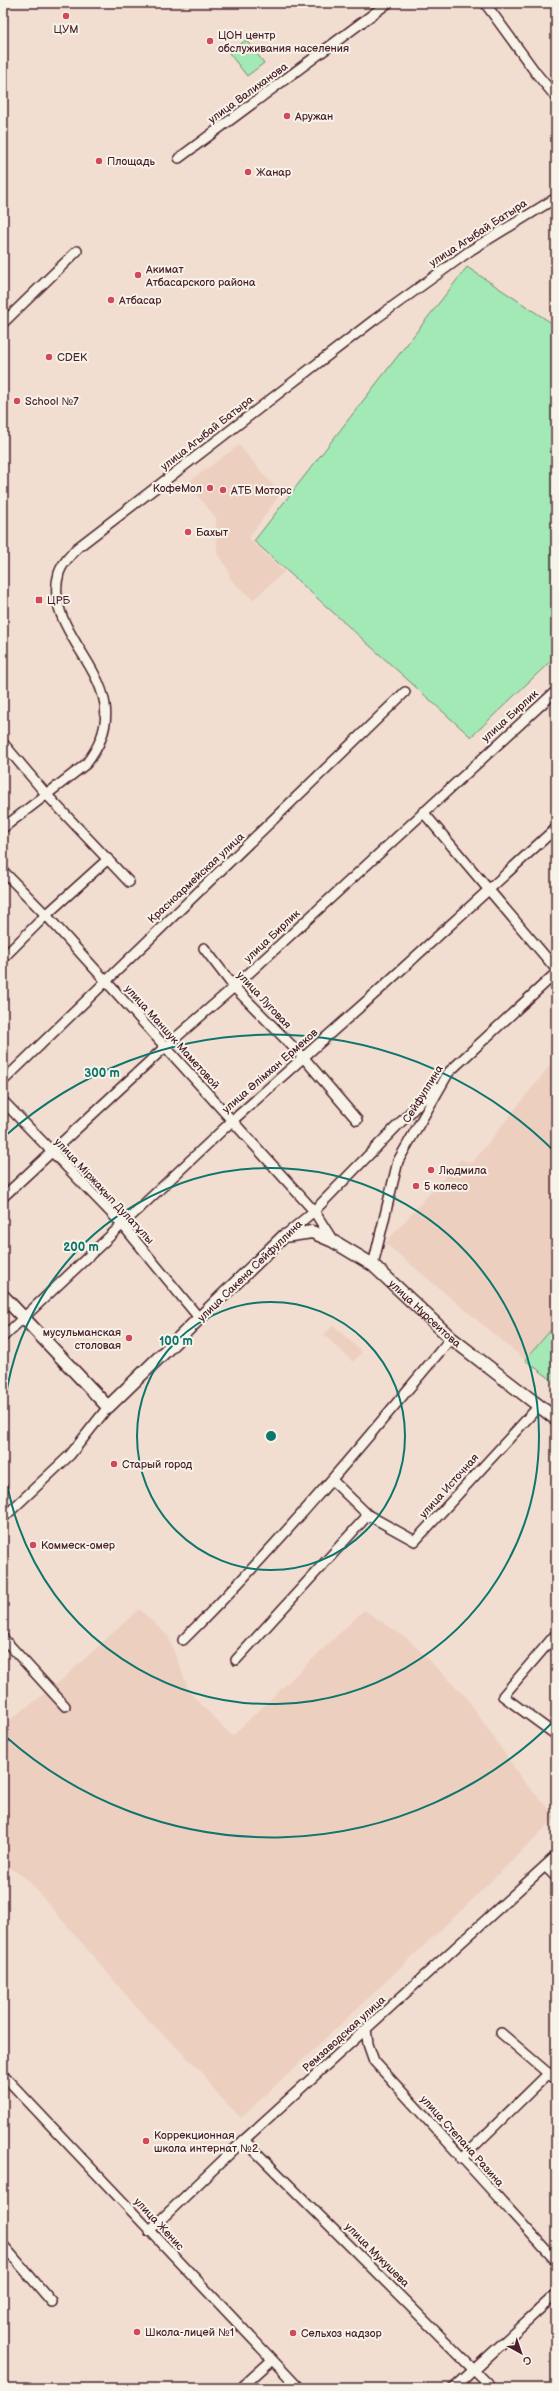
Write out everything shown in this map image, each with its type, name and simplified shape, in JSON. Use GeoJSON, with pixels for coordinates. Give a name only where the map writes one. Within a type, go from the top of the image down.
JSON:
{"type":"FeatureCollection","features":[{"type":"Feature","properties":{"kind":"main road","name":"улица Нурсеитова"},"geometry":{"type":"LineString","coordinates":[[284,1236],[312,1232],[333,1241],[373,1265],[452,1338],[556,1420]]}},
{"type":"Feature","properties":{"kind":"main road","name":"улица Сакена Сейфуллина"},"geometry":{"type":"LineString","coordinates":[[108,1407],[284,1236]]}},
{"type":"Feature","properties":{"kind":"main road"},"geometry":{"type":"LineString","coordinates":[[3,1296],[108,1407]]}},
{"type":"Feature","properties":{"kind":"street","name":"улица Валиханова"},"geometry":{"type":"LineString","coordinates":[[179,158],[388,3]]}},
{"type":"Feature","properties":{"kind":"street"},"geometry":{"type":"LineString","coordinates":[[485,3],[536,73],[556,97]]}},
{"type":"Feature","properties":{"kind":"street","name":"улица Агыбай Батыра"},"geometry":{"type":"LineString","coordinates":[[3,828],[86,764],[97,750],[105,729],[104,698],[94,673],[68,629],[57,598],[59,572],[77,548],[374,320],[471,250],[556,198]]}},
{"type":"Feature","properties":{"kind":"street"},"geometry":{"type":"LineString","coordinates":[[3,323],[77,251]]}},
{"type":"Feature","properties":{"kind":"street","name":"улица Бирлик"},"geometry":{"type":"LineString","coordinates":[[3,1197],[165,1047],[234,987],[556,691]]}},
{"type":"Feature","properties":{"kind":"street","name":"Красноармейская улица"},"geometry":{"type":"LineString","coordinates":[[3,1081],[104,981],[245,849],[406,692]]}},
{"type":"Feature","properties":{"kind":"street"},"geometry":{"type":"LineString","coordinates":[[3,743],[46,794],[129,882]]}},
{"type":"Feature","properties":{"kind":"street"},"geometry":{"type":"LineString","coordinates":[[423,812],[556,969]]}},
{"type":"Feature","properties":{"kind":"street","name":"улица Әлімхан Ермеков"},"geometry":{"type":"LineString","coordinates":[[3,1337],[121,1223],[232,1120],[304,1058],[556,828]]}},
{"type":"Feature","properties":{"kind":"street"},"geometry":{"type":"LineString","coordinates":[[3,958],[46,914],[108,859]]}},
{"type":"Feature","properties":{"kind":"street","name":"улица Маншук Маметовой"},"geometry":{"type":"LineString","coordinates":[[3,871],[46,914],[104,981],[314,1211],[333,1241]]}},
{"type":"Feature","properties":{"kind":"street","name":"улица Луговая"},"geometry":{"type":"LineString","coordinates":[[204,948],[234,987],[304,1058],[358,1120]]}},
{"type":"Feature","properties":{"kind":"street","name":"Сейфуллина"},"geometry":{"type":"LineString","coordinates":[[373,1265],[398,1161],[420,1120],[449,1072],[556,973]]}},
{"type":"Feature","properties":{"kind":"street","name":"улица Сакена Сейфуллина"},"geometry":{"type":"LineString","coordinates":[[284,1236],[314,1211],[381,1144],[449,1072]]}},
{"type":"Feature","properties":{"kind":"street","name":"улица Міржақып Дулатұлы"},"geometry":{"type":"LineString","coordinates":[[3,1101],[121,1223],[200,1319]]}},
{"type":"Feature","properties":{"kind":"street"},"geometry":{"type":"LineString","coordinates":[[183,1640],[229,1595],[332,1480],[452,1338]]}},
{"type":"Feature","properties":{"kind":"street","name":"улица Сакена Сейфуллина"},"geometry":{"type":"LineString","coordinates":[[3,1518],[70,1455],[108,1407]]}},
{"type":"Feature","properties":{"kind":"street","name":"улица Источная"},"geometry":{"type":"LineString","coordinates":[[332,1480],[368,1515],[415,1541],[538,1407]]}},
{"type":"Feature","properties":{"kind":"street"},"geometry":{"type":"LineString","coordinates":[[236,1660],[368,1515]]}},
{"type":"Feature","properties":{"kind":"street"},"geometry":{"type":"LineString","coordinates":[[556,1634],[503,1696],[556,1735]]}},
{"type":"Feature","properties":{"kind":"street"},"geometry":{"type":"LineString","coordinates":[[3,1638],[65,1706]]}},
{"type":"Feature","properties":{"kind":"street","name":"Ремзаводская улица"},"geometry":{"type":"LineString","coordinates":[[149,2231],[244,2140],[556,1856]]}},
{"type":"Feature","properties":{"kind":"street"},"geometry":{"type":"LineString","coordinates":[[546,1866],[556,1877]]}},
{"type":"Feature","properties":{"kind":"street","name":"улица Степана Разина"},"geometry":{"type":"LineString","coordinates":[[366,2029],[368,2044],[374,2061],[461,2159],[556,2261]]}},
{"type":"Feature","properties":{"kind":"street"},"geometry":{"type":"LineString","coordinates":[[501,2033],[556,2080]]}},
{"type":"Feature","properties":{"kind":"street"},"geometry":{"type":"LineString","coordinates":[[461,2159],[549,2073]]}},
{"type":"Feature","properties":{"kind":"street","name":"улица Женис"},"geometry":{"type":"LineString","coordinates":[[3,2075],[299,2388]]}},
{"type":"Feature","properties":{"kind":"street","name":"улица Мукушева"},"geometry":{"type":"LineString","coordinates":[[244,2140],[492,2388]]}},
{"type":"Feature","properties":{"kind":"street"},"geometry":{"type":"LineString","coordinates":[[3,2245],[52,2302]]}},
{"type":"Feature","properties":{"kind":"street"},"geometry":{"type":"LineString","coordinates":[[454,2388],[473,2368],[556,2294]]}},
{"type":"Feature","properties":{"kind":"street"},"geometry":{"type":"LineString","coordinates":[[241,2388],[272,2360]]}},
{"type":"Feature","properties":{"kind":"shaded area"},"geometry":{"type":"Polygon","coordinates":[[[239,445],[280,494],[249,538],[284,572],[253,600],[230,579],[228,569],[217,554],[216,518],[187,483],[239,445]]]}},
{"type":"Feature","properties":{"kind":"shaded area"},"geometry":{"type":"Polygon","coordinates":[[[556,1058],[556,1324],[525,1360],[385,1243],[461,1159],[472,1163],[556,1058]]]}},
{"type":"Feature","properties":{"kind":"shaded area"},"geometry":{"type":"Polygon","coordinates":[[[333,1325],[362,1352],[353,1362],[324,1335],[333,1325]]]}},
{"type":"Feature","properties":{"kind":"shaded area"},"geometry":{"type":"Polygon","coordinates":[[[139,1609],[168,1636],[190,1693],[232,1736],[364,1610],[408,1639],[466,1697],[525,1783],[556,1817],[466,1906],[241,2118],[216,2093],[204,2074],[144,2016],[28,1880],[3,1863],[3,1725],[56,1685],[139,1609]]]}},
{"type":"Feature","properties":{"kind":"green space"},"geometry":{"type":"Polygon","coordinates":[[[246,40],[264,63],[247,76],[229,53],[246,40]]]}},
{"type":"Feature","properties":{"kind":"green space"},"geometry":{"type":"Polygon","coordinates":[[[467,267],[556,326],[556,656],[471,737],[254,541],[467,267]]]}},
{"type":"Feature","properties":{"kind":"green space"},"geometry":{"type":"Polygon","coordinates":[[[556,1324],[556,1383],[525,1360],[556,1324]]]}},
{"type":"Feature","properties":{"kind":"place","name":"ЦУМ"},"geometry":{"type":"Point","coordinates":[66,16]}},
{"type":"Feature","properties":{"kind":"place","name":"ЦОН центр обслуживания населения"},"geometry":{"type":"Point","coordinates":[210,41]}},
{"type":"Feature","properties":{"kind":"place","name":"Аружан"},"geometry":{"type":"Point","coordinates":[287,116]}},
{"type":"Feature","properties":{"kind":"place","name":"Площадь"},"geometry":{"type":"Point","coordinates":[99,161]}},
{"type":"Feature","properties":{"kind":"place","name":"Жанар"},"geometry":{"type":"Point","coordinates":[248,172]}},
{"type":"Feature","properties":{"kind":"place","name":"Акимат Атбасарского района"},"geometry":{"type":"Point","coordinates":[138,275]}},
{"type":"Feature","properties":{"kind":"place","name":"Атбасар"},"geometry":{"type":"Point","coordinates":[111,300]}},
{"type":"Feature","properties":{"kind":"place","name":"CDEK"},"geometry":{"type":"Point","coordinates":[49,357]}},
{"type":"Feature","properties":{"kind":"place","name":"School №7"},"geometry":{"type":"Point","coordinates":[17,401]}},
{"type":"Feature","properties":{"kind":"place","name":"КофеМол"},"geometry":{"type":"Point","coordinates":[210,488]}},
{"type":"Feature","properties":{"kind":"place","name":"АТБ Моторс"},"geometry":{"type":"Point","coordinates":[223,490]}},
{"type":"Feature","properties":{"kind":"place","name":"Бахыт"},"geometry":{"type":"Point","coordinates":[188,532]}},
{"type":"Feature","properties":{"kind":"place","name":"ЦРБ"},"geometry":{"type":"Point","coordinates":[39,600]}},
{"type":"Feature","properties":{"kind":"place","name":"Людмила"},"geometry":{"type":"Point","coordinates":[431,1170]}},
{"type":"Feature","properties":{"kind":"place","name":"5 колесо"},"geometry":{"type":"Point","coordinates":[416,1186]}},
{"type":"Feature","properties":{"kind":"place","name":"мусульманская столовая"},"geometry":{"type":"Point","coordinates":[129,1338]}},
{"type":"Feature","properties":{"kind":"place","name":"Старый город"},"geometry":{"type":"Point","coordinates":[114,1464]}},
{"type":"Feature","properties":{"kind":"place","name":"Коммеск-омер"},"geometry":{"type":"Point","coordinates":[33,1545]}},
{"type":"Feature","properties":{"kind":"place","name":"Коррекционная школа интернат №2"},"geometry":{"type":"Point","coordinates":[146,2141]}},
{"type":"Feature","properties":{"kind":"place","name":"Школа-лицей №1"},"geometry":{"type":"Point","coordinates":[137,2332]}},
{"type":"Feature","properties":{"kind":"place","name":"Сельхоз надзор"},"geometry":{"type":"Point","coordinates":[293,2333]}}]}
